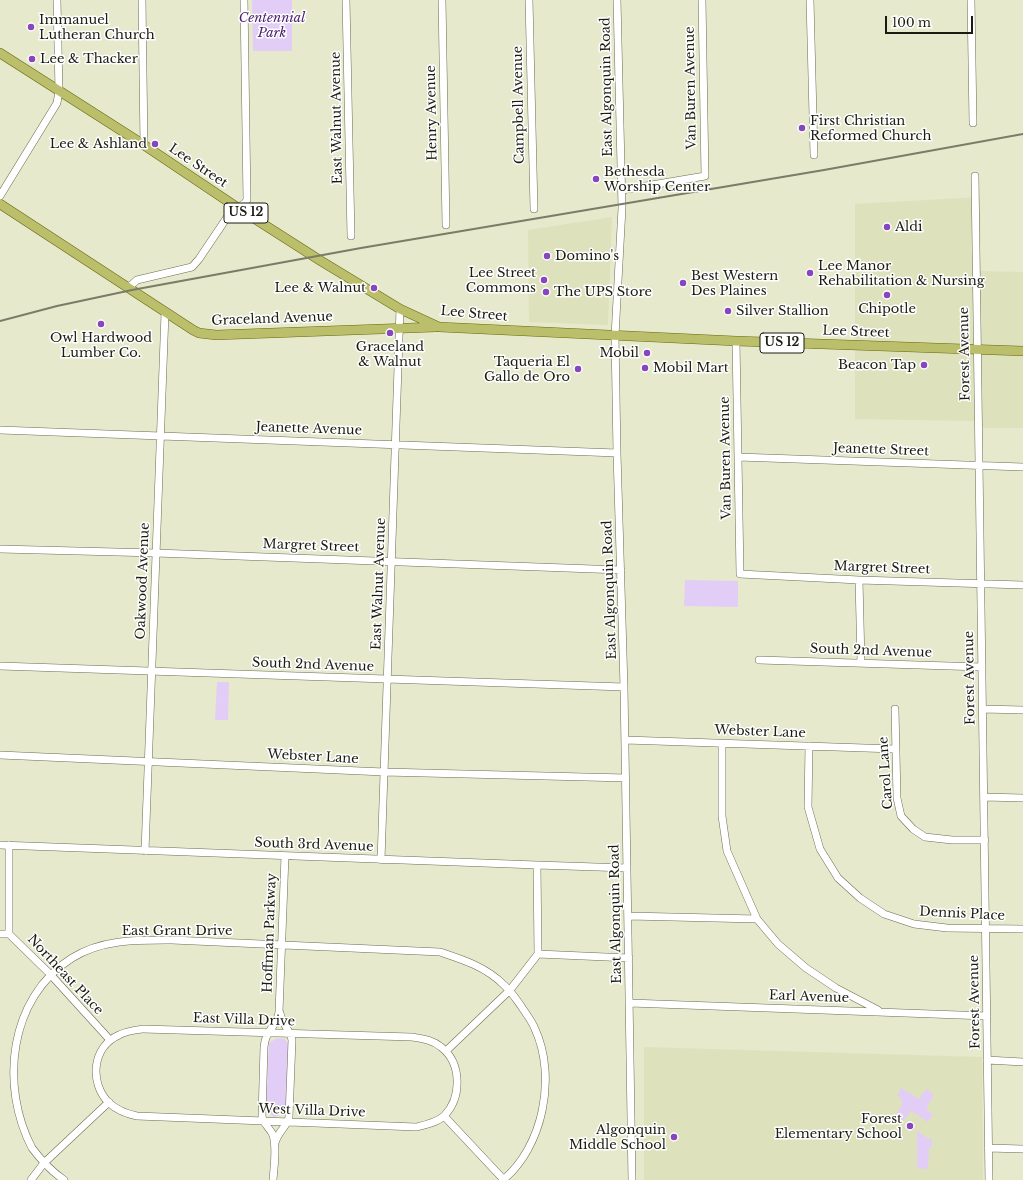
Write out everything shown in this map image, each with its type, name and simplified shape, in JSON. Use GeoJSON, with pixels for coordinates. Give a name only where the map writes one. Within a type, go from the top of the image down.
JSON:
{"type":"FeatureCollection","features":[{"type":"Feature","properties":{"kind":"main road","name":"Lee Street"},"geometry":{"type":"LineString","coordinates":[[0,53],[144,145],[238,208],[400,310],[439,327],[736,341],[1023,351]]}},
{"type":"Feature","properties":{"kind":"main road","name":"Graceland Avenue"},"geometry":{"type":"LineString","coordinates":[[0,204],[165,313],[193,330],[207,334],[216,335],[439,327]]}},
{"type":"Feature","properties":{"kind":"street"},"geometry":{"type":"LineString","coordinates":[[0,196],[57,103],[59,91],[57,0]]}},
{"type":"Feature","properties":{"kind":"street"},"geometry":{"type":"LineString","coordinates":[[142,0],[144,145]]}},
{"type":"Feature","properties":{"kind":"street"},"geometry":{"type":"LineString","coordinates":[[128,288],[137,280],[192,267],[230,213],[247,200],[244,0]]}},
{"type":"Feature","properties":{"kind":"street","name":"East Walnut Avenue"},"geometry":{"type":"LineString","coordinates":[[346,0],[352,236]]}},
{"type":"Feature","properties":{"kind":"street","name":"Henry Avenue"},"geometry":{"type":"LineString","coordinates":[[442,0],[446,225]]}},
{"type":"Feature","properties":{"kind":"street","name":"Campbell Avenue"},"geometry":{"type":"LineString","coordinates":[[529,0],[534,209]]}},
{"type":"Feature","properties":{"kind":"street","name":"East Algonquin Road"},"geometry":{"type":"LineString","coordinates":[[617,0],[622,190],[615,336],[626,778],[632,1180]]}},
{"type":"Feature","properties":{"kind":"street","name":"Van Buren Avenue"},"geometry":{"type":"LineString","coordinates":[[622,190],[705,176],[702,0]]}},
{"type":"Feature","properties":{"kind":"street"},"geometry":{"type":"LineString","coordinates":[[810,0],[814,155]]}},
{"type":"Feature","properties":{"kind":"street"},"geometry":{"type":"LineString","coordinates":[[971,0],[973,123]]}},
{"type":"Feature","properties":{"kind":"street","name":"Forest Avenue"},"geometry":{"type":"LineString","coordinates":[[975,176],[989,1180]]}},
{"type":"Feature","properties":{"kind":"street","name":"East Walnut Avenue"},"geometry":{"type":"LineString","coordinates":[[381,860],[400,310]]}},
{"type":"Feature","properties":{"kind":"street","name":"Oakwood Avenue"},"geometry":{"type":"LineString","coordinates":[[145,851],[165,313]]}},
{"type":"Feature","properties":{"kind":"street","name":"Van Buren Avenue"},"geometry":{"type":"LineString","coordinates":[[736,341],[740,574]]}},
{"type":"Feature","properties":{"kind":"street","name":"Jeanette Avenue"},"geometry":{"type":"LineString","coordinates":[[0,430],[617,453]]}},
{"type":"Feature","properties":{"kind":"street","name":"Jeanette Street"},"geometry":{"type":"LineString","coordinates":[[738,457],[1023,467]]}},
{"type":"Feature","properties":{"kind":"street","name":"Margret Street"},"geometry":{"type":"LineString","coordinates":[[0,549],[156,553],[621,570]]}},
{"type":"Feature","properties":{"kind":"street","name":"Margret Street"},"geometry":{"type":"LineString","coordinates":[[740,574],[859,580],[1023,585]]}},
{"type":"Feature","properties":{"kind":"street"},"geometry":{"type":"LineString","coordinates":[[859,580],[861,662]]}},
{"type":"Feature","properties":{"kind":"street","name":"South 2nd Avenue"},"geometry":{"type":"LineString","coordinates":[[758,660],[861,662],[982,667]]}},
{"type":"Feature","properties":{"kind":"street","name":"South 2nd Avenue"},"geometry":{"type":"LineString","coordinates":[[0,666],[624,687]]}},
{"type":"Feature","properties":{"kind":"street","name":"Carol Lane"},"geometry":{"type":"LineString","coordinates":[[895,709],[895,749],[898,806],[901,816],[907,824],[926,837],[952,840],[984,840]]}},
{"type":"Feature","properties":{"kind":"street"},"geometry":{"type":"LineString","coordinates":[[983,709],[1023,710]]}},
{"type":"Feature","properties":{"kind":"street","name":"Webster Lane"},"geometry":{"type":"LineString","coordinates":[[625,740],[895,749]]}},
{"type":"Feature","properties":{"kind":"street"},"geometry":{"type":"LineString","coordinates":[[722,743],[722,816],[727,851],[756,919],[778,944],[806,968],[836,988],[880,1011]]}},
{"type":"Feature","properties":{"kind":"street","name":"Dennis Place"},"geometry":{"type":"LineString","coordinates":[[809,746],[808,807],[820,849],[838,878],[860,898],[884,914],[914,924],[947,928],[1023,928]]}},
{"type":"Feature","properties":{"kind":"street","name":"Webster Lane"},"geometry":{"type":"LineString","coordinates":[[0,755],[384,772],[626,778]]}},
{"type":"Feature","properties":{"kind":"street"},"geometry":{"type":"LineString","coordinates":[[984,797],[1023,798]]}},
{"type":"Feature","properties":{"kind":"street","name":"South 3rd Avenue"},"geometry":{"type":"LineString","coordinates":[[0,845],[627,868]]}},
{"type":"Feature","properties":{"kind":"street"},"geometry":{"type":"LineString","coordinates":[[9,846],[9,934]]}},
{"type":"Feature","properties":{"kind":"street","name":"Hoffman Parkway"},"geometry":{"type":"LineString","coordinates":[[263,1121],[265,1040],[267,1033],[278,1019],[279,1012],[285,856]]}},
{"type":"Feature","properties":{"kind":"street"},"geometry":{"type":"LineString","coordinates":[[504,1180],[444,1116],[455,1098],[457,1086],[457,1074],[454,1064],[446,1051],[510,990],[538,954],[537,865]]}},
{"type":"Feature","properties":{"kind":"street"},"geometry":{"type":"LineString","coordinates":[[628,916],[756,919]]}},
{"type":"Feature","properties":{"kind":"street","name":"Northeast Place"},"geometry":{"type":"LineString","coordinates":[[0,934],[9,934],[50,974],[110,1040]]}},
{"type":"Feature","properties":{"kind":"street","name":"East Grant Drive"},"geometry":{"type":"LineString","coordinates":[[64,1180],[44,1163],[30,1144],[18,1123],[12,1101],[9,1068],[13,1036],[18,1022],[26,1005],[50,974],[73,958],[89,950],[122,941],[172,940],[440,952],[470,962],[491,974],[510,990],[535,1029],[542,1051],[546,1081],[544,1102],[540,1120],[532,1142],[512,1173],[504,1180]]}},
{"type":"Feature","properties":{"kind":"street"},"geometry":{"type":"LineString","coordinates":[[538,954],[629,958]]}},
{"type":"Feature","properties":{"kind":"street","name":"Earl Avenue"},"geometry":{"type":"LineString","coordinates":[[630,1003],[987,1016]]}},
{"type":"Feature","properties":{"kind":"street","name":"Hoffman Parkway"},"geometry":{"type":"LineString","coordinates":[[279,1012],[281,1020],[291,1034]]}},
{"type":"Feature","properties":{"kind":"street","name":"East Villa Drive"},"geometry":{"type":"LineString","coordinates":[[109,1102],[101,1092],[97,1082],[95,1070],[100,1052],[104,1045],[110,1040],[126,1032],[143,1029],[412,1037],[431,1041],[446,1051]]}},
{"type":"Feature","properties":{"kind":"street"},"geometry":{"type":"LineString","coordinates":[[274,1143],[279,1131],[288,1122],[292,1040],[291,1034]]}},
{"type":"Feature","properties":{"kind":"street"},"geometry":{"type":"LineString","coordinates":[[987,1060],[1023,1062]]}},
{"type":"Feature","properties":{"kind":"street"},"geometry":{"type":"LineString","coordinates":[[31,1180],[44,1163],[109,1102]]}},
{"type":"Feature","properties":{"kind":"street","name":"West Villa Drive"},"geometry":{"type":"LineString","coordinates":[[109,1102],[127,1114],[137,1116],[416,1127],[433,1123],[444,1116]]}},
{"type":"Feature","properties":{"kind":"street"},"geometry":{"type":"LineString","coordinates":[[263,1121],[271,1131],[274,1143],[274,1180]]}},
{"type":"Feature","properties":{"kind":"street"},"geometry":{"type":"LineString","coordinates":[[988,1148],[1023,1149]]}},
{"type":"Feature","properties":{"kind":"shaded area"},"geometry":{"type":"Polygon","coordinates":[[[980,197],[981,271],[1023,272],[1023,428],[985,428],[974,421],[855,419],[855,204],[980,197]]]}},
{"type":"Feature","properties":{"kind":"shaded area","name":"Lee Street Commons"},"geometry":{"type":"Polygon","coordinates":[[[612,217],[608,325],[529,322],[528,230],[612,217]]]}},
{"type":"Feature","properties":{"kind":"shaded area"},"geometry":{"type":"Polygon","coordinates":[[[644,1047],[982,1057],[983,1180],[644,1180],[644,1047]]]}},
{"type":"Feature","properties":{"kind":"green space","name":"Centennial Park"},"geometry":{"type":"Polygon","coordinates":[[[252,0],[292,0],[292,51],[253,51],[252,0]]]}},
{"type":"Feature","properties":{"kind":"green space"},"geometry":{"type":"Polygon","coordinates":[[[685,580],[738,581],[738,607],[684,606],[685,580]]]}},
{"type":"Feature","properties":{"kind":"green space"},"geometry":{"type":"Polygon","coordinates":[[[217,682],[229,682],[228,720],[215,720],[217,682]]]}},
{"type":"Feature","properties":{"kind":"green space"},"geometry":{"type":"Polygon","coordinates":[[[277,1038],[285,1039],[289,1045],[286,1110],[283,1114],[274,1117],[266,1109],[269,1043],[277,1038]]]}},
{"type":"Feature","properties":{"kind":"green space"},"geometry":{"type":"Polygon","coordinates":[[[901,1088],[919,1099],[926,1089],[934,1094],[928,1105],[927,1111],[933,1114],[928,1122],[911,1111],[903,1121],[895,1116],[902,1105],[901,1098],[897,1095],[901,1088]]]}},
{"type":"Feature","properties":{"kind":"green space"},"geometry":{"type":"Polygon","coordinates":[[[917,1131],[929,1139],[932,1139],[932,1147],[929,1147],[928,1169],[917,1168],[917,1131]]]}},
{"type":"Feature","properties":{"kind":"railway"},"geometry":{"type":"LineString","coordinates":[[0,321],[57,306],[132,290],[361,248],[824,170],[1023,134]]}},
{"type":"Feature","properties":{"kind":"place","name":"Immanuel Lutheran Church"},"geometry":{"type":"Point","coordinates":[31,27]}},
{"type":"Feature","properties":{"kind":"place","name":"Lee & Thacker"},"geometry":{"type":"Point","coordinates":[32,59]}},
{"type":"Feature","properties":{"kind":"place","name":"First Christian Reformed Church"},"geometry":{"type":"Point","coordinates":[802,128]}},
{"type":"Feature","properties":{"kind":"place","name":"Lee & Ashland"},"geometry":{"type":"Point","coordinates":[155,144]}},
{"type":"Feature","properties":{"kind":"place","name":"Bethesda Worship Center"},"geometry":{"type":"Point","coordinates":[596,179]}},
{"type":"Feature","properties":{"kind":"place","name":"Aldi"},"geometry":{"type":"Point","coordinates":[887,227]}},
{"type":"Feature","properties":{"kind":"place","name":"Domino's"},"geometry":{"type":"Point","coordinates":[547,256]}},
{"type":"Feature","properties":{"kind":"place","name":"Lee Manor Rehabilitation & Nursing"},"geometry":{"type":"Point","coordinates":[810,273]}},
{"type":"Feature","properties":{"kind":"place","name":"Lee Street Commons"},"geometry":{"type":"Point","coordinates":[544,280]}},
{"type":"Feature","properties":{"kind":"place","name":"Best Western Des Plaines"},"geometry":{"type":"Point","coordinates":[683,283]}},
{"type":"Feature","properties":{"kind":"place","name":"Lee & Walnut"},"geometry":{"type":"Point","coordinates":[374,288]}},
{"type":"Feature","properties":{"kind":"place","name":"The UPS Store"},"geometry":{"type":"Point","coordinates":[546,292]}},
{"type":"Feature","properties":{"kind":"place","name":"Chipotle"},"geometry":{"type":"Point","coordinates":[887,295]}},
{"type":"Feature","properties":{"kind":"place","name":"Silver Stallion"},"geometry":{"type":"Point","coordinates":[728,311]}},
{"type":"Feature","properties":{"kind":"place","name":"Owl Hardwood Lumber Co."},"geometry":{"type":"Point","coordinates":[101,324]}},
{"type":"Feature","properties":{"kind":"place","name":"Graceland & Walnut"},"geometry":{"type":"Point","coordinates":[390,333]}},
{"type":"Feature","properties":{"kind":"place","name":"Mobil"},"geometry":{"type":"Point","coordinates":[647,353]}},
{"type":"Feature","properties":{"kind":"place","name":"Beacon Tap"},"geometry":{"type":"Point","coordinates":[924,365]}},
{"type":"Feature","properties":{"kind":"place","name":"Mobil Mart"},"geometry":{"type":"Point","coordinates":[645,368]}},
{"type":"Feature","properties":{"kind":"place","name":"Taqueria El Gallo de Oro"},"geometry":{"type":"Point","coordinates":[578,369]}},
{"type":"Feature","properties":{"kind":"place","name":"Forest Elementary School"},"geometry":{"type":"Point","coordinates":[910,1126]}},
{"type":"Feature","properties":{"kind":"place","name":"Algonquin Middle School"},"geometry":{"type":"Point","coordinates":[674,1137]}}]}
